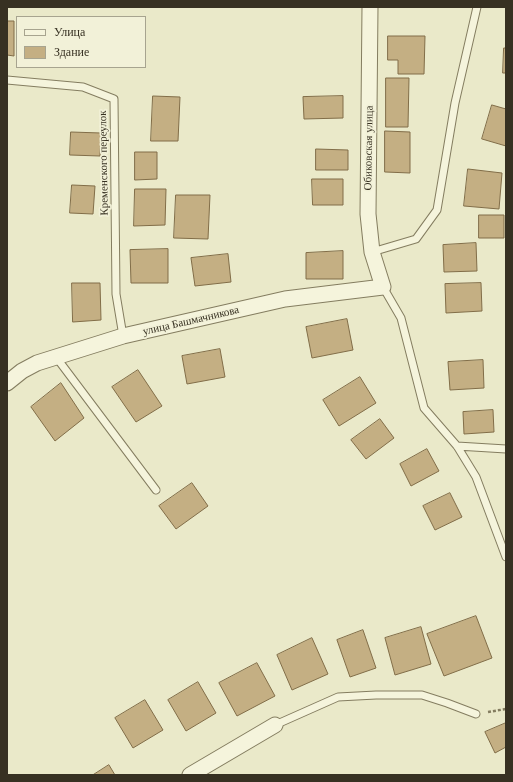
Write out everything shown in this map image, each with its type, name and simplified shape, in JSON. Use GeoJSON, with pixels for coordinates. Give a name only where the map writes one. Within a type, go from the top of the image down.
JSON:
{"type":"FeatureCollection","features":[{"type":"Feature","properties":{"kind":"street","name":"Обиковская улица"},"geometry":{"type":"LineString","coordinates":[[370,7],[368,214],[372,252],[384,287]]}},
{"type":"Feature","properties":{"kind":"street","name":"улица Башмачникова"},"geometry":{"type":"LineString","coordinates":[[7,383],[22,371],[37,363],[123,336],[285,299],[384,287]]}},
{"type":"Feature","properties":{"kind":"street"},"geometry":{"type":"LineString","coordinates":[[190,775],[276,725]]}},
{"type":"Feature","properties":{"kind":"lane"},"geometry":{"type":"LineString","coordinates":[[372,252],[416,239],[437,210],[455,103],[477,7]]}},
{"type":"Feature","properties":{"kind":"lane","name":"Кременского переулок"},"geometry":{"type":"LineString","coordinates":[[7,80],[83,87],[114,99],[116,294],[123,336]]}},
{"type":"Feature","properties":{"kind":"lane"},"geometry":{"type":"LineString","coordinates":[[384,287],[401,318],[424,408],[457,446],[476,477],[506,557]]}},
{"type":"Feature","properties":{"kind":"lane"},"geometry":{"type":"LineString","coordinates":[[56,357],[156,490]]}},
{"type":"Feature","properties":{"kind":"lane"},"geometry":{"type":"LineString","coordinates":[[457,446],[506,449]]}},
{"type":"Feature","properties":{"kind":"lane"},"geometry":{"type":"LineString","coordinates":[[276,725],[338,697],[422,695],[476,714]]}},
{"type":"Feature","properties":{"kind":"path"},"geometry":{"type":"LineString","coordinates":[[476,714],[506,709]]}},
{"type":"Feature","properties":{"kind":"building"},"geometry":{"type":"Polygon","coordinates":[[[7,21],[14,21],[14,56],[7,55],[7,21]]]}},
{"type":"Feature","properties":{"kind":"building"},"geometry":{"type":"Polygon","coordinates":[[[388,36],[425,36],[424,74],[398,74],[398,60],[388,60],[388,36]]]}},
{"type":"Feature","properties":{"kind":"building"},"geometry":{"type":"Polygon","coordinates":[[[504,48],[506,48],[506,73],[503,73],[504,48]]]}},
{"type":"Feature","properties":{"kind":"building"},"geometry":{"type":"Polygon","coordinates":[[[386,78],[409,78],[408,127],[386,127],[386,78]]]}},
{"type":"Feature","properties":{"kind":"building"},"geometry":{"type":"Polygon","coordinates":[[[153,96],[180,97],[178,141],[151,141],[153,96]]]}},
{"type":"Feature","properties":{"kind":"building"},"geometry":{"type":"Polygon","coordinates":[[[343,96],[343,118],[304,119],[303,97],[343,96]]]}},
{"type":"Feature","properties":{"kind":"building"},"geometry":{"type":"Polygon","coordinates":[[[492,105],[506,109],[506,146],[482,139],[492,105]]]}},
{"type":"Feature","properties":{"kind":"building"},"geometry":{"type":"Polygon","coordinates":[[[385,131],[410,132],[410,173],[385,172],[385,131]]]}},
{"type":"Feature","properties":{"kind":"building"},"geometry":{"type":"Polygon","coordinates":[[[71,132],[101,133],[100,156],[70,155],[71,132]]]}},
{"type":"Feature","properties":{"kind":"building"},"geometry":{"type":"Polygon","coordinates":[[[316,149],[348,150],[348,170],[316,170],[316,149]]]}},
{"type":"Feature","properties":{"kind":"building"},"geometry":{"type":"Polygon","coordinates":[[[135,152],[157,152],[157,179],[135,180],[135,152]]]}},
{"type":"Feature","properties":{"kind":"building"},"geometry":{"type":"Polygon","coordinates":[[[468,169],[502,173],[499,209],[464,206],[468,169]]]}},
{"type":"Feature","properties":{"kind":"building"},"geometry":{"type":"Polygon","coordinates":[[[312,179],[343,179],[343,205],[313,205],[312,179]]]}},
{"type":"Feature","properties":{"kind":"building"},"geometry":{"type":"Polygon","coordinates":[[[72,185],[95,186],[93,214],[70,213],[72,185]]]}},
{"type":"Feature","properties":{"kind":"building"},"geometry":{"type":"Polygon","coordinates":[[[135,189],[166,189],[165,225],[134,226],[135,189]]]}},
{"type":"Feature","properties":{"kind":"building"},"geometry":{"type":"Polygon","coordinates":[[[176,195],[210,195],[208,239],[174,238],[176,195]]]}},
{"type":"Feature","properties":{"kind":"building"},"geometry":{"type":"Polygon","coordinates":[[[479,215],[504,215],[504,238],[479,238],[479,215]]]}},
{"type":"Feature","properties":{"kind":"building"},"geometry":{"type":"Polygon","coordinates":[[[476,243],[477,271],[444,272],[443,245],[476,243]]]}},
{"type":"Feature","properties":{"kind":"building"},"geometry":{"type":"Polygon","coordinates":[[[168,249],[168,283],[131,283],[130,250],[168,249]]]}},
{"type":"Feature","properties":{"kind":"building"},"geometry":{"type":"Polygon","coordinates":[[[343,251],[343,279],[306,279],[306,253],[343,251]]]}},
{"type":"Feature","properties":{"kind":"building"},"geometry":{"type":"Polygon","coordinates":[[[228,254],[231,282],[195,286],[191,258],[228,254]]]}},
{"type":"Feature","properties":{"kind":"building"},"geometry":{"type":"Polygon","coordinates":[[[72,283],[100,283],[101,320],[73,322],[72,283]]]}},
{"type":"Feature","properties":{"kind":"building"},"geometry":{"type":"Polygon","coordinates":[[[481,283],[482,311],[446,313],[445,284],[481,283]]]}},
{"type":"Feature","properties":{"kind":"building"},"geometry":{"type":"Polygon","coordinates":[[[347,319],[353,350],[312,358],[306,327],[347,319]]]}},
{"type":"Feature","properties":{"kind":"building"},"geometry":{"type":"Polygon","coordinates":[[[220,349],[225,377],[187,384],[182,356],[220,349]]]}},
{"type":"Feature","properties":{"kind":"building"},"geometry":{"type":"Polygon","coordinates":[[[483,360],[484,388],[450,390],[448,362],[483,360]]]}},
{"type":"Feature","properties":{"kind":"building"},"geometry":{"type":"Polygon","coordinates":[[[138,370],[162,406],[136,422],[112,387],[138,370]]]}},
{"type":"Feature","properties":{"kind":"building"},"geometry":{"type":"Polygon","coordinates":[[[360,377],[376,403],[339,426],[323,400],[360,377]]]}},
{"type":"Feature","properties":{"kind":"building"},"geometry":{"type":"Polygon","coordinates":[[[61,383],[84,418],[55,441],[31,407],[61,383]]]}},
{"type":"Feature","properties":{"kind":"building"},"geometry":{"type":"Polygon","coordinates":[[[493,410],[494,432],[464,434],[463,412],[493,410]]]}},
{"type":"Feature","properties":{"kind":"building"},"geometry":{"type":"Polygon","coordinates":[[[380,419],[394,438],[366,459],[351,440],[380,419]]]}},
{"type":"Feature","properties":{"kind":"building"},"geometry":{"type":"Polygon","coordinates":[[[427,449],[439,471],[411,486],[400,464],[427,449]]]}},
{"type":"Feature","properties":{"kind":"building"},"geometry":{"type":"Polygon","coordinates":[[[192,483],[208,506],[176,529],[159,506],[192,483]]]}},
{"type":"Feature","properties":{"kind":"building"},"geometry":{"type":"Polygon","coordinates":[[[450,493],[462,517],[435,530],[423,506],[450,493]]]}},
{"type":"Feature","properties":{"kind":"building"},"geometry":{"type":"Polygon","coordinates":[[[476,616],[492,658],[444,676],[427,634],[476,616]]]}},
{"type":"Feature","properties":{"kind":"building"},"geometry":{"type":"Polygon","coordinates":[[[421,627],[431,664],[395,675],[385,638],[421,627]]]}},
{"type":"Feature","properties":{"kind":"building"},"geometry":{"type":"Polygon","coordinates":[[[363,630],[376,668],[350,677],[337,640],[363,630]]]}},
{"type":"Feature","properties":{"kind":"building"},"geometry":{"type":"Polygon","coordinates":[[[312,638],[328,674],[292,690],[277,655],[312,638]]]}},
{"type":"Feature","properties":{"kind":"building"},"geometry":{"type":"Polygon","coordinates":[[[257,663],[275,696],[237,716],[219,683],[257,663]]]}},
{"type":"Feature","properties":{"kind":"building"},"geometry":{"type":"Polygon","coordinates":[[[198,682],[216,713],[186,731],[168,700],[198,682]]]}},
{"type":"Feature","properties":{"kind":"building"},"geometry":{"type":"Polygon","coordinates":[[[145,700],[163,730],[133,748],[115,718],[145,700]]]}},
{"type":"Feature","properties":{"kind":"building"},"geometry":{"type":"Polygon","coordinates":[[[506,723],[506,747],[495,753],[485,732],[506,723]]]}},
{"type":"Feature","properties":{"kind":"building"},"geometry":{"type":"Polygon","coordinates":[[[109,765],[115,775],[93,775],[109,765]]]}}]}
